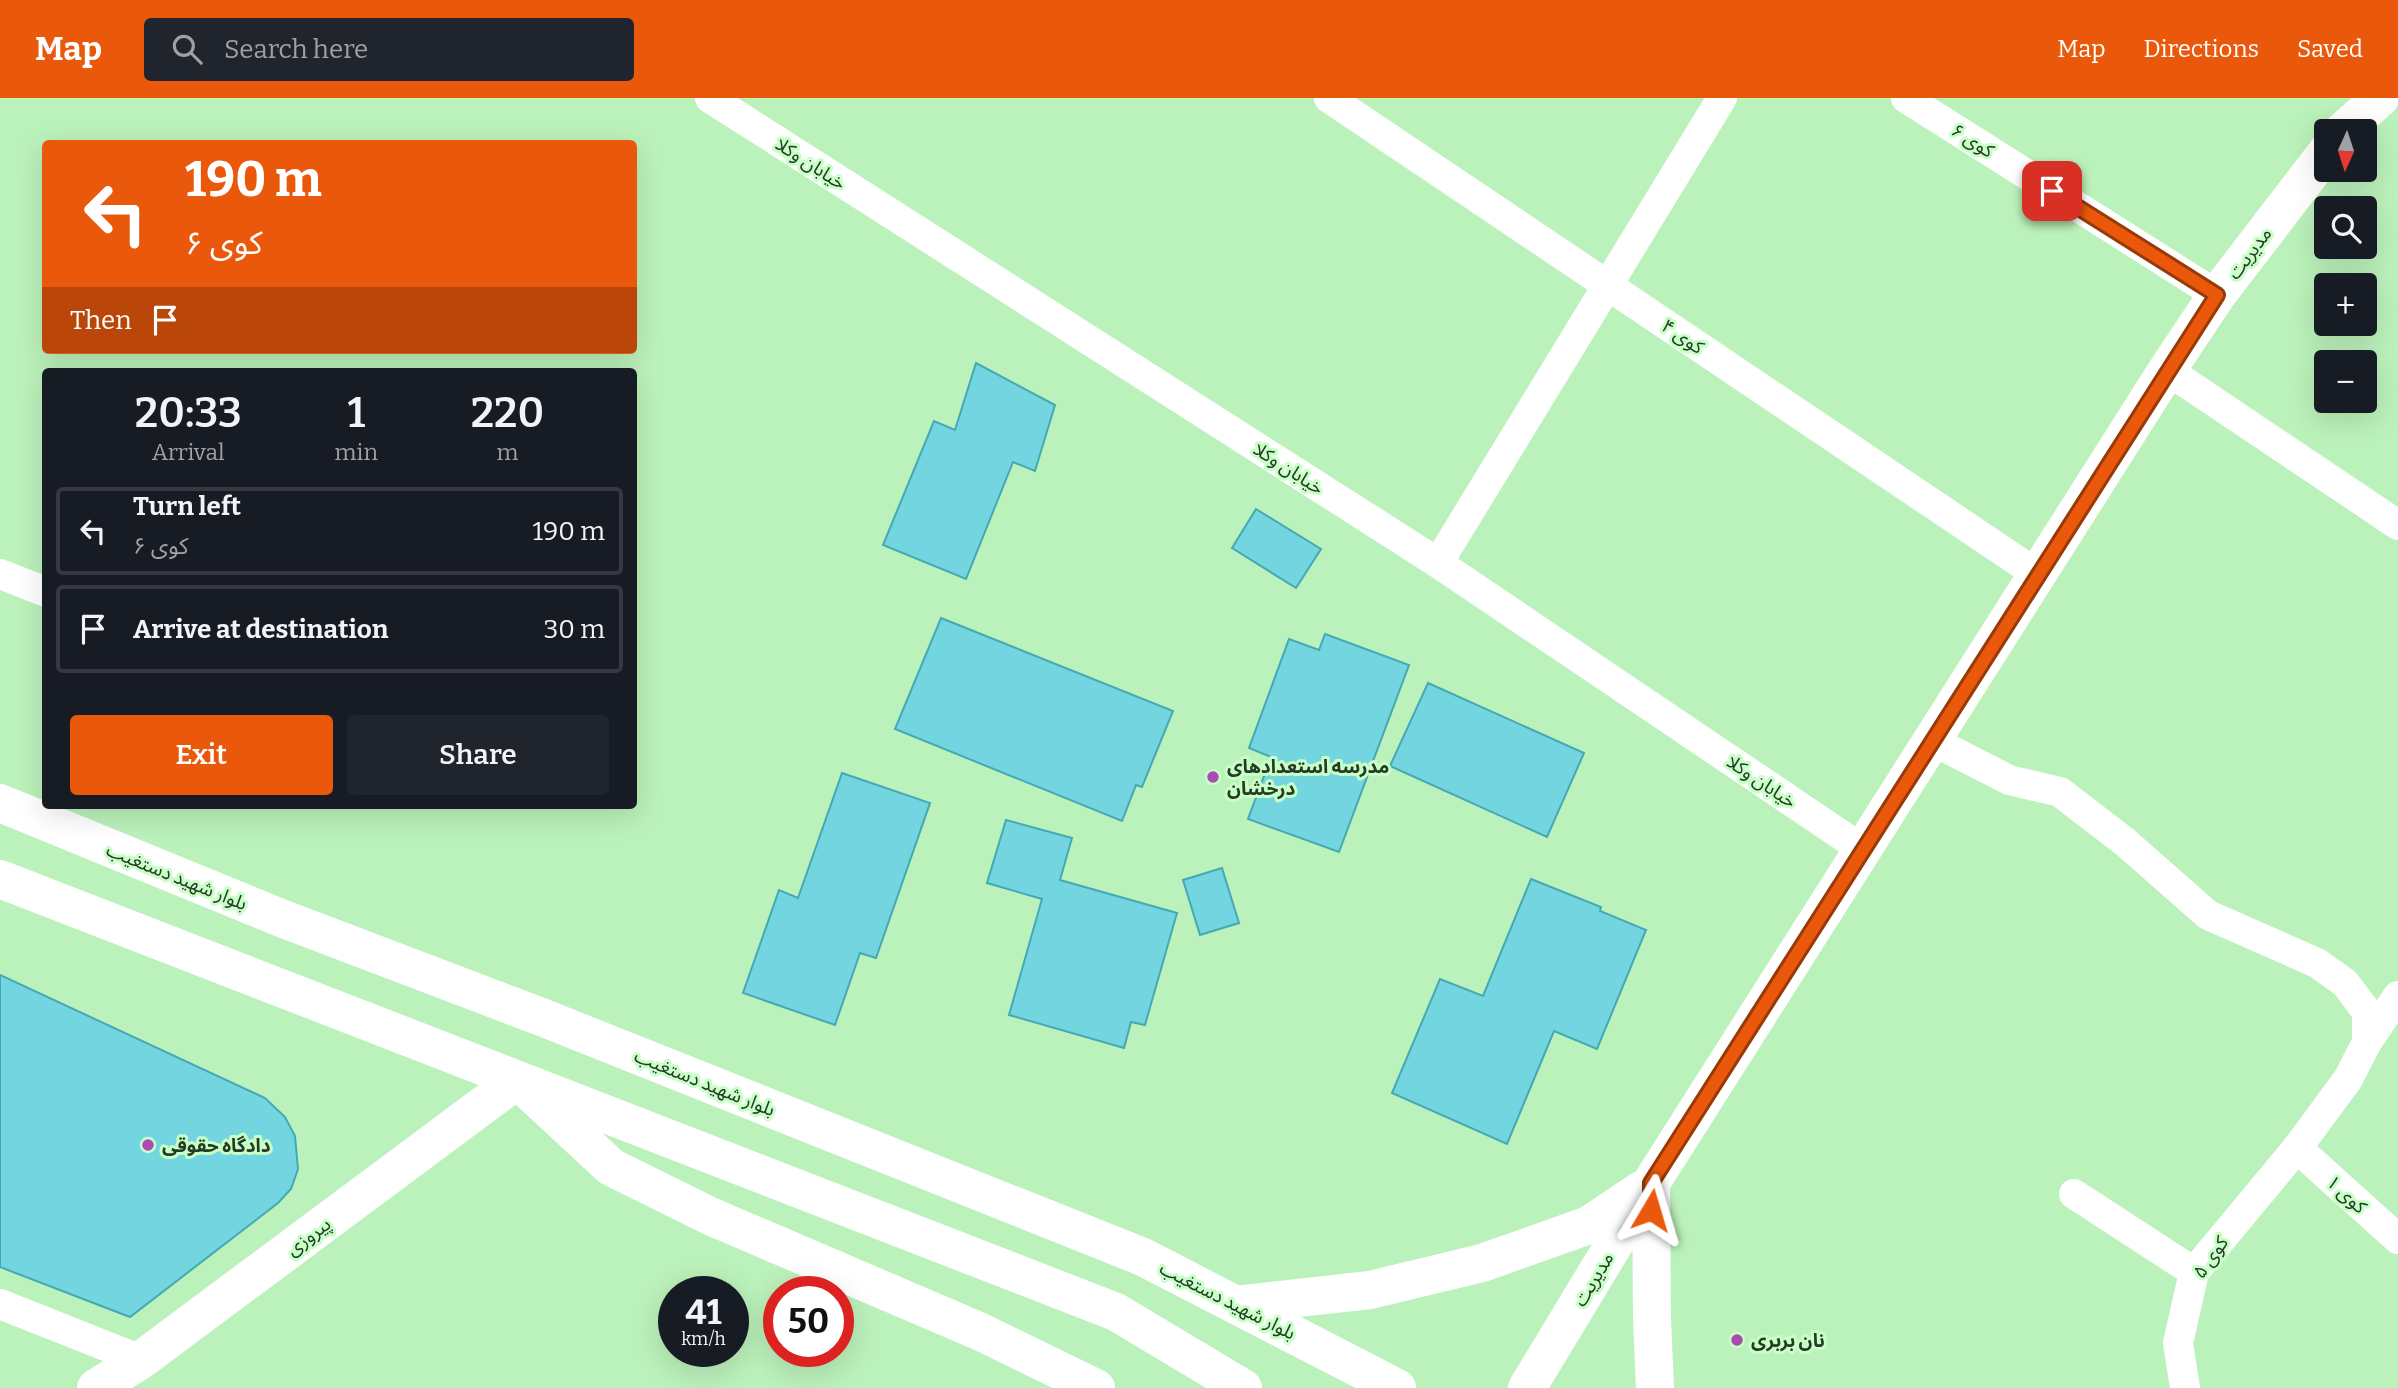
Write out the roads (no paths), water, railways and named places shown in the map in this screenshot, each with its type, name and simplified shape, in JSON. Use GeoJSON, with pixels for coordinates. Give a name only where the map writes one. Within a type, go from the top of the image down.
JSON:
{"type":"FeatureCollection","features":[{"type":"Feature","properties":{"kind":"main road"},"geometry":{"type":"LineString","coordinates":[[2356,119],[2380,98]]}},
{"type":"Feature","properties":{"kind":"main road","name":"مدیریت"},"geometry":{"type":"LineString","coordinates":[[1527,1388],[1651,1183],[2166,370],[2217,295],[2314,169]]}},
{"type":"Feature","properties":{"kind":"main road","name":"بلوار شهید دستغیب"},"geometry":{"type":"LineString","coordinates":[[0,803],[281,918],[544,1018],[1143,1257],[1397,1388]]}},
{"type":"Feature","properties":{"kind":"main road"},"geometry":{"type":"LineString","coordinates":[[0,879],[1116,1312],[1243,1388]]}},
{"type":"Feature","properties":{"kind":"main road"},"geometry":{"type":"LineString","coordinates":[[517,1080],[611,1167],[710,1216],[981,1332],[1096,1388]]}},
{"type":"Feature","properties":{"kind":"main road","name":"پیروزی"},"geometry":{"type":"LineString","coordinates":[[96,1388],[141,1360],[517,1080]]}},
{"type":"Feature","properties":{"kind":"main road"},"geometry":{"type":"LineString","coordinates":[[1236,1305],[1370,1290],[1482,1263],[1589,1225],[1651,1183]]}},
{"type":"Feature","properties":{"kind":"main road"},"geometry":{"type":"LineString","coordinates":[[1651,1183],[1655,1388]]}},
{"type":"Feature","properties":{"kind":"street","name":"کوی ۴"},"geometry":{"type":"LineString","coordinates":[[1329,98],[2037,574]]}},
{"type":"Feature","properties":{"kind":"street"},"geometry":{"type":"LineString","coordinates":[[1437,563],[1723,98]]}},
{"type":"Feature","properties":{"kind":"street","name":"کوی ۶"},"geometry":{"type":"LineString","coordinates":[[1906,98],[1940,107],[2217,295]]}},
{"type":"Feature","properties":{"kind":"street","name":"خیابان وکلا"},"geometry":{"type":"LineString","coordinates":[[723,102],[1437,563],[1862,849]]}},
{"type":"Feature","properties":{"kind":"street"},"geometry":{"type":"LineString","coordinates":[[2166,370],[2398,525]]}},
{"type":"Feature","properties":{"kind":"street"},"geometry":{"type":"LineString","coordinates":[[0,574],[42,590]]}},
{"type":"Feature","properties":{"kind":"street"},"geometry":{"type":"LineString","coordinates":[[1931,740],[2009,780],[2060,792],[2125,842],[2208,915],[2317,963],[2345,983],[2367,1012],[2367,1042]]}},
{"type":"Feature","properties":{"kind":"street","name":"کوی ۵"},"geometry":{"type":"LineString","coordinates":[[2185,1388],[2178,1343],[2194,1272],[2297,1148],[2348,1079],[2367,1042],[2398,996]]}},
{"type":"Feature","properties":{"kind":"street","name":"کوی ۱"},"geometry":{"type":"LineString","coordinates":[[2297,1148],[2398,1239]]}},
{"type":"Feature","properties":{"kind":"street"},"geometry":{"type":"LineString","coordinates":[[2074,1194],[2194,1272]]}},
{"type":"Feature","properties":{"kind":"street"},"geometry":{"type":"LineString","coordinates":[[0,1304],[141,1360]]}},
{"type":"Feature","properties":{"kind":"place","name":"مدرسه استعدادهای درخشان"},"geometry":{"type":"Point","coordinates":[1213,777]}},
{"type":"Feature","properties":{"kind":"place","name":"دادگاه حقوقی"},"geometry":{"type":"Point","coordinates":[148,1145]}},
{"type":"Feature","properties":{"kind":"place","name":"نان بربری"},"geometry":{"type":"Point","coordinates":[1737,1340]}}]}
